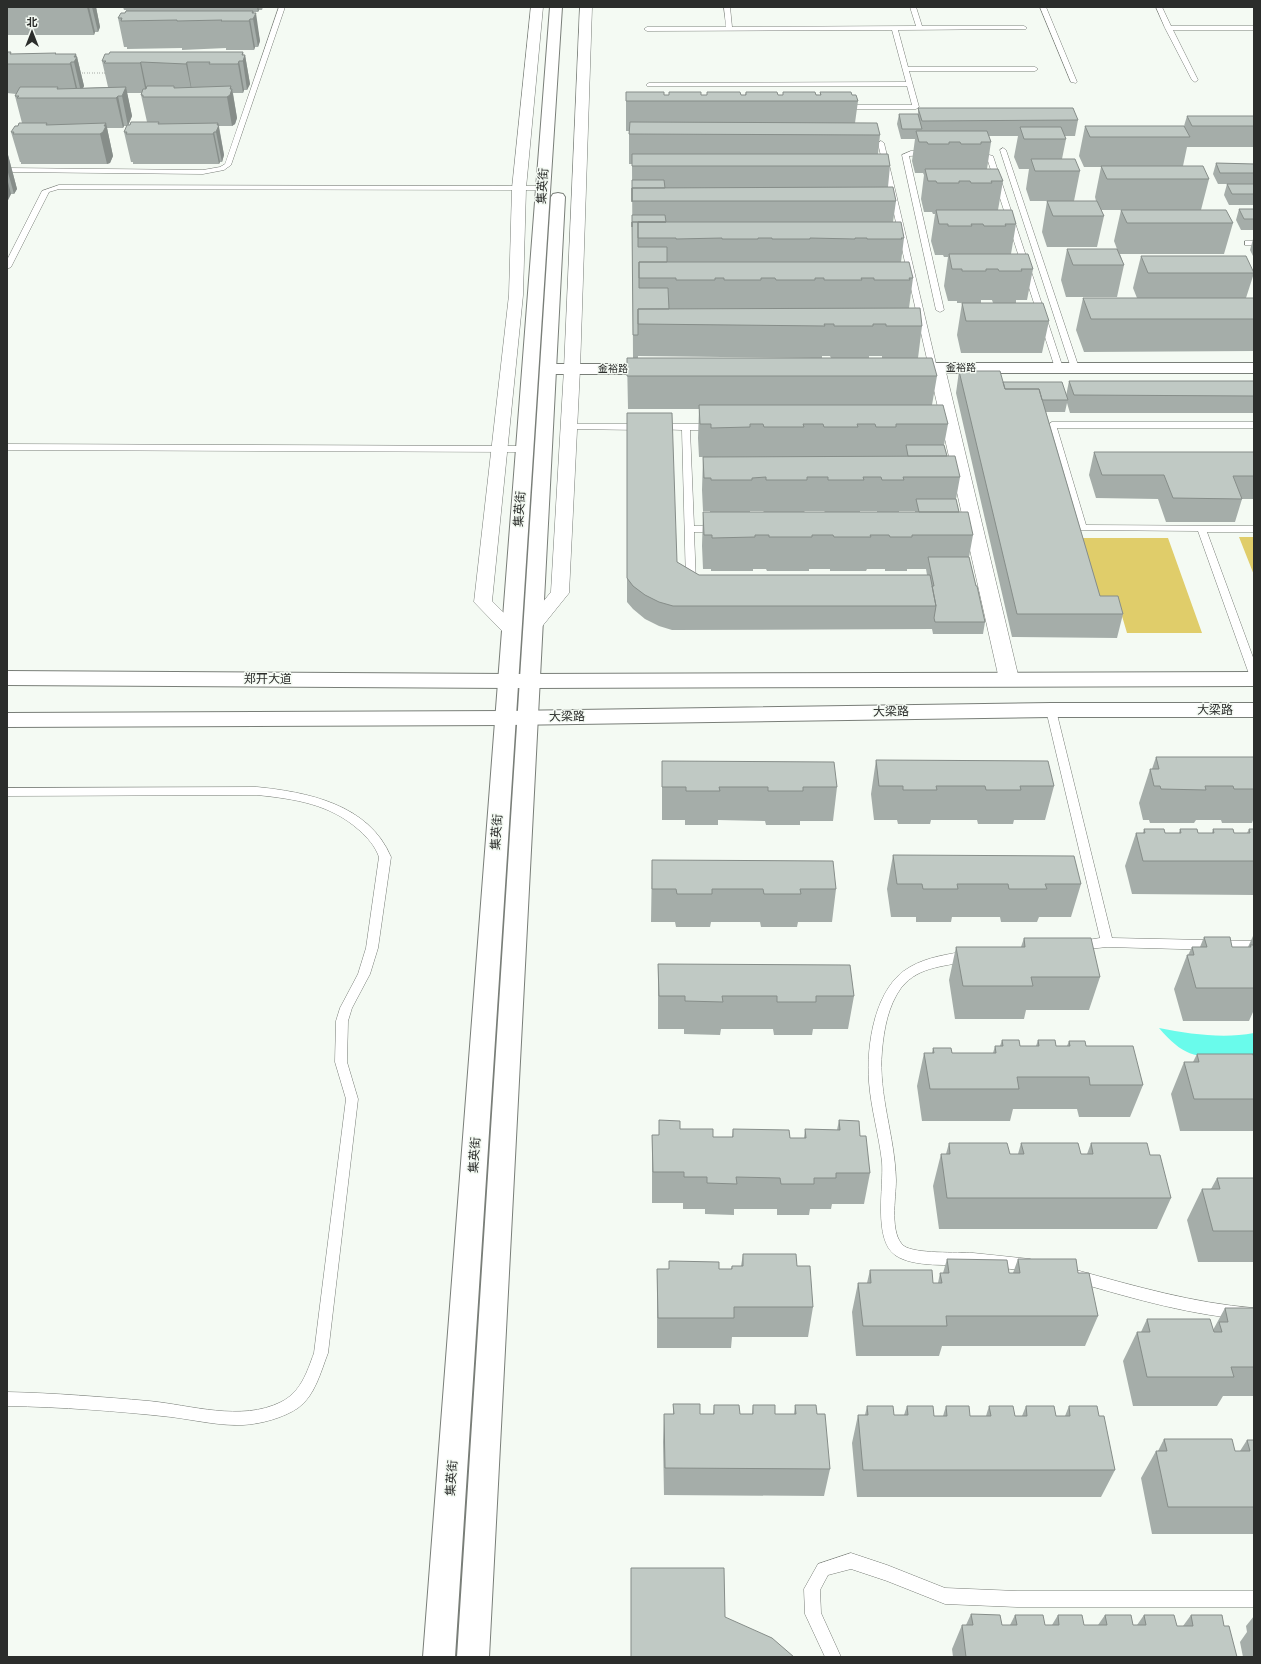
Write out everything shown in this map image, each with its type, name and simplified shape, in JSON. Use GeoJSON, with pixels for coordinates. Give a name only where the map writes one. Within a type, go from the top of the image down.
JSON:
{"type":"FeatureCollection","features":[{"type":"Feature","properties":{"kind":"main road","name":"集英街"},"geometry":{"type":"LineString","coordinates":[[439,1657],[556,7]]}},
{"type":"Feature","properties":{"kind":"main road","name":"集英街"},"geometry":{"type":"LineString","coordinates":[[473,1657],[568,7]]}},
{"type":"Feature","properties":{"kind":"main road","name":"金裕路"},"geometry":{"type":"LineString","coordinates":[[893,368],[1254,368]]}},
{"type":"Feature","properties":{"kind":"main road","name":"金裕路"},"geometry":{"type":"LineString","coordinates":[[548,369],[673,369]]}},
{"type":"Feature","properties":{"kind":"main road","name":"郑开大道"},"geometry":{"type":"LineString","coordinates":[[7,678],[529,681]]}},
{"type":"Feature","properties":{"kind":"main road"},"geometry":{"type":"LineString","coordinates":[[529,681],[1254,679]]}},
{"type":"Feature","properties":{"kind":"main road","name":"大梁路"},"geometry":{"type":"LineString","coordinates":[[527,718],[1051,710],[1254,710]]}},
{"type":"Feature","properties":{"kind":"main road"},"geometry":{"type":"LineString","coordinates":[[7,720],[527,718]]}},
{"type":"Feature","properties":{"kind":"street"},"geometry":{"type":"LineString","coordinates":[[512,630],[483,602],[516,296],[519,188],[537,7]]}},
{"type":"Feature","properties":{"kind":"street"},"geometry":{"type":"LineString","coordinates":[[533,626],[560,593],[572,369],[586,7]]}},
{"type":"Feature","properties":{"kind":"street"},"geometry":{"type":"LineString","coordinates":[[935,368],[1010,679]]}},
{"type":"Feature","properties":{"kind":"lane"},"geometry":{"type":"LineString","coordinates":[[7,170],[203,172],[222,169],[228,165],[282,7]]}},
{"type":"Feature","properties":{"kind":"lane"},"geometry":{"type":"LineString","coordinates":[[727,7],[729,29]]}},
{"type":"Feature","properties":{"kind":"lane"},"geometry":{"type":"LineString","coordinates":[[913,7],[920,28]]}},
{"type":"Feature","properties":{"kind":"lane"},"geometry":{"type":"LineString","coordinates":[[1043,7],[1074,82]]}},
{"type":"Feature","properties":{"kind":"lane"},"geometry":{"type":"LineString","coordinates":[[1159,7],[1168,28],[1195,80]]}},
{"type":"Feature","properties":{"kind":"lane"},"geometry":{"type":"LineString","coordinates":[[837,107],[916,107],[895,28]]}},
{"type":"Feature","properties":{"kind":"lane"},"geometry":{"type":"LineString","coordinates":[[647,29],[1024,28]]}},
{"type":"Feature","properties":{"kind":"lane"},"geometry":{"type":"LineString","coordinates":[[1168,28],[1254,28]]}},
{"type":"Feature","properties":{"kind":"lane"},"geometry":{"type":"LineString","coordinates":[[906,69],[1035,69]]}},
{"type":"Feature","properties":{"kind":"lane"},"geometry":{"type":"LineString","coordinates":[[650,85],[910,84]]}},
{"type":"Feature","properties":{"kind":"lane"},"geometry":{"type":"LineString","coordinates":[[881,143],[892,210],[919,327],[935,368]]}},
{"type":"Feature","properties":{"kind":"lane"},"geometry":{"type":"LineString","coordinates":[[1003,150],[1067,368]]}},
{"type":"Feature","properties":{"kind":"lane"},"geometry":{"type":"LineString","coordinates":[[962,153],[977,152],[990,156],[1067,368]]}},
{"type":"Feature","properties":{"kind":"lane"},"geometry":{"type":"LineString","coordinates":[[933,153],[910,153],[905,155],[940,310]]}},
{"type":"Feature","properties":{"kind":"lane"},"geometry":{"type":"LineString","coordinates":[[7,267],[46,191],[59,188],[543,188]]}},
{"type":"Feature","properties":{"kind":"lane"},"geometry":{"type":"LineString","coordinates":[[1254,425],[1052,425],[1082,528],[1254,528]]}},
{"type":"Feature","properties":{"kind":"lane"},"geometry":{"type":"LineString","coordinates":[[568,426],[717,426]]}},
{"type":"Feature","properties":{"kind":"lane"},"geometry":{"type":"LineString","coordinates":[[686,426],[691,583],[697,586]]}},
{"type":"Feature","properties":{"kind":"lane"},"geometry":{"type":"LineString","coordinates":[[7,447],[525,449]]}},
{"type":"Feature","properties":{"kind":"lane"},"geometry":{"type":"LineString","coordinates":[[1201,528],[1254,674]]}},
{"type":"Feature","properties":{"kind":"lane"},"geometry":{"type":"LineString","coordinates":[[689,529],[728,529]]}},
{"type":"Feature","properties":{"kind":"lane"},"geometry":{"type":"LineString","coordinates":[[1051,710],[1107,942]]}},
{"type":"Feature","properties":{"kind":"lane"},"geometry":{"type":"LineString","coordinates":[[7,792],[257,791],[293,795],[315,800],[339,809],[359,823],[382,848],[385,857],[372,948],[364,974],[346,1008],[342,1021],[341,1062],[352,1098],[321,1353],[305,1388],[297,1400],[280,1410],[244,1418],[218,1417],[174,1411],[55,1400],[7,1399]]}},
{"type":"Feature","properties":{"kind":"lane"},"geometry":{"type":"LineString","coordinates":[[1069,946],[1107,942],[1254,946]]}},
{"type":"Feature","properties":{"kind":"lane"},"geometry":{"type":"LineString","coordinates":[[978,955],[948,959],[927,965],[908,973],[894,988],[885,1005],[876,1038],[875,1081],[889,1168],[890,1182],[888,1217],[890,1240],[900,1252],[919,1256],[978,1260],[1044,1268]]}},
{"type":"Feature","properties":{"kind":"lane"},"geometry":{"type":"LineString","coordinates":[[1066,1273],[1184,1306],[1233,1313],[1254,1314]]}},
{"type":"Feature","properties":{"kind":"lane"},"geometry":{"type":"LineString","coordinates":[[833,1657],[813,1614],[812,1590],[823,1569],[851,1562],[887,1573],[945,1596],[1017,1599],[1254,1599]]}},
{"type":"Feature","properties":{"kind":"path"},"geometry":{"type":"LineString","coordinates":[[70,73],[110,73]]}},
{"type":"Feature","properties":{"kind":"shaded area"},"geometry":{"type":"Polygon","coordinates":[[[1239,537],[1254,537],[1254,575],[1239,537]]]}},
{"type":"Feature","properties":{"kind":"shaded area"},"geometry":{"type":"Polygon","coordinates":[[[1078,538],[1168,538],[1202,633],[1127,633],[1122,616],[1101,616],[1078,538]]]}},
{"type":"Feature","properties":{"kind":"water"},"geometry":{"type":"Polygon","coordinates":[[[1159,1028],[1218,1036],[1254,1033],[1254,1057],[1217,1058],[1190,1053],[1182,1050],[1159,1028]]]}},
{"type":"Feature","properties":{"kind":"building"},"geometry":{"type":"Polygon","coordinates":[[[126,11],[253,11],[252,13],[256,13],[253,19],[250,19],[249,21],[121,21],[122,18],[118,18],[121,13],[125,13],[126,11]]]}},
{"type":"Feature","properties":{"kind":"building"},"geometry":{"type":"Polygon","coordinates":[[[7,52],[11,52],[10,54],[76,54],[74,57],[77,57],[74,62],[71,62],[70,64],[7,64],[7,52]]]}},
{"type":"Feature","properties":{"kind":"building"},"geometry":{"type":"Polygon","coordinates":[[[110,52],[243,52],[242,55],[245,55],[243,61],[239,61],[238,64],[209,64],[210,62],[187,62],[186,64],[141,62],[104,63],[106,61],[102,61],[105,54],[109,54],[110,52]]]}},
{"type":"Feature","properties":{"kind":"building"},"geometry":{"type":"Polygon","coordinates":[[[147,86],[174,86],[174,88],[231,86],[230,89],[232,89],[230,95],[227,97],[143,97],[143,95],[141,95],[143,89],[146,89],[147,86]]]}},
{"type":"Feature","properties":{"kind":"building"},"geometry":{"type":"Polygon","coordinates":[[[20,87],[58,87],[57,89],[126,87],[122,96],[118,96],[116,98],[17,98],[19,96],[15,96],[20,87]]]}},
{"type":"Feature","properties":{"kind":"building"},"geometry":{"type":"Polygon","coordinates":[[[626,92],[664,92],[664,95],[669,95],[669,92],[701,92],[701,95],[707,95],[707,92],[740,92],[741,95],[746,95],[746,92],[777,92],[778,95],[783,95],[783,92],[815,92],[816,95],[821,95],[820,92],[851,92],[852,95],[856,95],[858,101],[626,101],[626,92]]]}},
{"type":"Feature","properties":{"kind":"building"},"geometry":{"type":"Polygon","coordinates":[[[918,108],[1073,108],[1078,120],[922,121],[918,108]]]}},
{"type":"Feature","properties":{"kind":"building"},"geometry":{"type":"Polygon","coordinates":[[[899,114],[918,114],[922,129],[902,129],[899,114]]]}},
{"type":"Feature","properties":{"kind":"building"},"geometry":{"type":"Polygon","coordinates":[[[1187,116],[1254,116],[1254,126],[1192,126],[1187,116]]]}},
{"type":"Feature","properties":{"kind":"building"},"geometry":{"type":"Polygon","coordinates":[[[131,122],[159,122],[158,124],[218,123],[217,125],[219,125],[216,132],[213,134],[126,134],[127,132],[124,132],[127,125],[130,125],[131,122]]]}},
{"type":"Feature","properties":{"kind":"building"},"geometry":{"type":"Polygon","coordinates":[[[630,122],[877,123],[880,135],[629,134],[630,122]]]}},
{"type":"Feature","properties":{"kind":"building"},"geometry":{"type":"Polygon","coordinates":[[[19,123],[47,123],[46,125],[106,123],[104,126],[106,126],[100,134],[13,134],[14,132],[11,132],[15,126],[18,126],[19,123]]]}},
{"type":"Feature","properties":{"kind":"building"},"geometry":{"type":"Polygon","coordinates":[[[1085,126],[1184,126],[1190,137],[1090,137],[1085,126]]]}},
{"type":"Feature","properties":{"kind":"building"},"geometry":{"type":"Polygon","coordinates":[[[1020,127],[1061,127],[1066,139],[1024,139],[1020,127]]]}},
{"type":"Feature","properties":{"kind":"building"},"geometry":{"type":"Polygon","coordinates":[[[916,131],[987,131],[991,142],[981,142],[981,144],[961,144],[960,142],[949,142],[949,144],[928,144],[927,142],[919,142],[916,131]]]}},
{"type":"Feature","properties":{"kind":"building"},"geometry":{"type":"Polygon","coordinates":[[[632,154],[888,154],[890,166],[632,166],[632,154]]]}},
{"type":"Feature","properties":{"kind":"building"},"geometry":{"type":"Polygon","coordinates":[[[1031,159],[1075,159],[1080,171],[1035,171],[1031,159]]]}},
{"type":"Feature","properties":{"kind":"building"},"geometry":{"type":"Polygon","coordinates":[[[1216,163],[1254,164],[1254,173],[1220,173],[1216,163]]]}},
{"type":"Feature","properties":{"kind":"building"},"geometry":{"type":"Polygon","coordinates":[[[1101,166],[1203,166],[1209,179],[1107,179],[1101,166]]]}},
{"type":"Feature","properties":{"kind":"building"},"geometry":{"type":"Polygon","coordinates":[[[925,169],[998,169],[1003,181],[991,181],[992,183],[971,183],[970,181],[959,181],[959,183],[937,183],[936,181],[928,181],[925,169]]]}},
{"type":"Feature","properties":{"kind":"building"},"geometry":{"type":"Polygon","coordinates":[[[632,180],[664,180],[665,188],[632,188],[632,180]]]}},
{"type":"Feature","properties":{"kind":"building"},"geometry":{"type":"Polygon","coordinates":[[[1227,184],[1254,184],[1254,194],[1232,194],[1227,184]]]}},
{"type":"Feature","properties":{"kind":"building"},"geometry":{"type":"Polygon","coordinates":[[[893,187],[896,201],[632,201],[632,188],[893,187]]]}},
{"type":"Feature","properties":{"kind":"building"},"geometry":{"type":"Polygon","coordinates":[[[1047,201],[1097,201],[1104,216],[1053,216],[1047,201]]]}},
{"type":"Feature","properties":{"kind":"building"},"geometry":{"type":"Polygon","coordinates":[[[1239,209],[1254,209],[1254,219],[1244,219],[1239,209]]]}},
{"type":"Feature","properties":{"kind":"building"},"geometry":{"type":"Polygon","coordinates":[[[936,210],[1012,210],[1016,224],[1005,224],[1006,226],[984,226],[983,224],[971,224],[972,226],[948,226],[948,224],[939,224],[936,210]]]}},
{"type":"Feature","properties":{"kind":"building"},"geometry":{"type":"Polygon","coordinates":[[[1121,210],[1226,210],[1233,223],[1127,223],[1121,210]]]}},
{"type":"Feature","properties":{"kind":"building"},"geometry":{"type":"Polygon","coordinates":[[[632,215],[665,215],[666,222],[632,222],[632,215]]]}},
{"type":"Feature","properties":{"kind":"building"},"geometry":{"type":"Polygon","coordinates":[[[632,222],[638,222],[638,247],[667,247],[667,262],[639,262],[639,288],[668,288],[669,309],[638,309],[638,335],[633,335],[632,222]]]}},
{"type":"Feature","properties":{"kind":"building"},"geometry":{"type":"Polygon","coordinates":[[[638,222],[901,222],[904,238],[638,238],[638,222]]]}},
{"type":"Feature","properties":{"kind":"building"},"geometry":{"type":"Polygon","coordinates":[[[1067,249],[1117,249],[1124,265],[1073,265],[1067,249]]]}},
{"type":"Feature","properties":{"kind":"building"},"geometry":{"type":"Polygon","coordinates":[[[949,254],[1028,254],[1033,269],[1021,269],[1022,271],[999,271],[998,269],[986,269],[986,271],[962,271],[962,269],[952,269],[949,254]]]}},
{"type":"Feature","properties":{"kind":"building"},"geometry":{"type":"Polygon","coordinates":[[[1141,256],[1246,256],[1254,273],[1148,273],[1141,256]]]}},
{"type":"Feature","properties":{"kind":"building"},"geometry":{"type":"Polygon","coordinates":[[[639,262],[909,262],[913,278],[909,278],[910,280],[874,280],[874,278],[861,278],[862,280],[824,280],[824,278],[815,278],[815,280],[776,280],[775,278],[761,278],[761,280],[724,280],[724,278],[715,278],[715,280],[676,280],[676,278],[639,278],[639,262]]]}},
{"type":"Feature","properties":{"kind":"building"},"geometry":{"type":"Polygon","coordinates":[[[1083,298],[1254,298],[1254,319],[1091,319],[1083,298]]]}},
{"type":"Feature","properties":{"kind":"building"},"geometry":{"type":"Polygon","coordinates":[[[962,303],[1043,303],[1049,321],[966,321],[962,303]]]}},
{"type":"Feature","properties":{"kind":"building"},"geometry":{"type":"Polygon","coordinates":[[[920,308],[922,326],[886,326],[886,324],[873,324],[873,326],[834,326],[834,324],[824,324],[825,326],[638,324],[638,309],[920,308]]]}},
{"type":"Feature","properties":{"kind":"building"},"geometry":{"type":"Polygon","coordinates":[[[627,358],[932,358],[937,376],[627,376],[627,358]]]}},
{"type":"Feature","properties":{"kind":"building"},"geometry":{"type":"Polygon","coordinates":[[[959,371],[1000,371],[1005,389],[1039,389],[1100,596],[1118,596],[1123,614],[1017,614],[959,371]]]}},
{"type":"Feature","properties":{"kind":"building"},"geometry":{"type":"Polygon","coordinates":[[[1069,381],[1254,381],[1254,396],[1074,395],[1069,381]]]}},
{"type":"Feature","properties":{"kind":"building"},"geometry":{"type":"Polygon","coordinates":[[[1003,382],[1062,382],[1068,400],[1042,400],[1039,389],[1005,389],[1003,382]]]}},
{"type":"Feature","properties":{"kind":"building"},"geometry":{"type":"Polygon","coordinates":[[[699,405],[943,405],[948,424],[896,424],[896,427],[876,427],[875,424],[857,424],[858,427],[824,427],[823,424],[803,424],[804,427],[764,427],[763,424],[750,424],[750,427],[711,428],[711,424],[700,424],[699,405]]]}},
{"type":"Feature","properties":{"kind":"building"},"geometry":{"type":"Polygon","coordinates":[[[627,413],[672,413],[677,562],[699,575],[930,575],[936,606],[673,606],[659,602],[645,595],[633,586],[627,578],[627,413]]]}},
{"type":"Feature","properties":{"kind":"building"},"geometry":{"type":"Polygon","coordinates":[[[906,445],[944,445],[947,456],[908,456],[906,445]]]}},
{"type":"Feature","properties":{"kind":"building"},"geometry":{"type":"Polygon","coordinates":[[[1094,452],[1254,452],[1254,476],[1233,476],[1242,499],[1173,498],[1164,475],[1102,475],[1094,452]]]}},
{"type":"Feature","properties":{"kind":"building"},"geometry":{"type":"Polygon","coordinates":[[[955,456],[960,477],[903,477],[904,480],[882,480],[881,477],[863,477],[864,480],[828,480],[828,477],[807,477],[807,480],[766,480],[766,477],[752,478],[752,480],[711,480],[711,478],[704,478],[703,457],[955,456]]]}},
{"type":"Feature","properties":{"kind":"building"},"geometry":{"type":"Polygon","coordinates":[[[916,499],[956,499],[959,512],[919,512],[916,499]]]}},
{"type":"Feature","properties":{"kind":"building"},"geometry":{"type":"Polygon","coordinates":[[[703,512],[968,512],[973,535],[912,535],[912,537],[890,537],[889,535],[870,535],[871,537],[834,537],[833,535],[812,535],[812,537],[769,537],[769,535],[755,535],[755,537],[712,538],[712,535],[704,535],[703,512]]]}},
{"type":"Feature","properties":{"kind":"building"},"geometry":{"type":"Polygon","coordinates":[[[928,557],[969,557],[985,622],[935,622],[934,618],[936,606],[932,586],[934,586],[928,557]]]}},
{"type":"Feature","properties":{"kind":"building"},"geometry":{"type":"Polygon","coordinates":[[[1156,757],[1254,757],[1254,789],[1234,789],[1233,786],[1205,786],[1206,790],[1161,789],[1160,786],[1154,786],[1150,769],[1159,769],[1156,757]]]}},
{"type":"Feature","properties":{"kind":"building"},"geometry":{"type":"Polygon","coordinates":[[[876,760],[1048,761],[1054,786],[1020,786],[1021,790],[986,790],[985,786],[936,786],[937,790],[903,790],[903,786],[879,786],[876,760]]]}},
{"type":"Feature","properties":{"kind":"building"},"geometry":{"type":"Polygon","coordinates":[[[662,761],[834,762],[837,787],[803,787],[803,791],[768,791],[768,787],[719,787],[720,791],[686,791],[686,787],[662,787],[662,761]]]}},
{"type":"Feature","properties":{"kind":"building"},"geometry":{"type":"Polygon","coordinates":[[[1144,829],[1164,829],[1165,833],[1181,833],[1180,829],[1197,829],[1198,833],[1214,833],[1213,829],[1233,829],[1234,833],[1250,833],[1249,829],[1254,829],[1254,861],[1143,861],[1136,833],[1145,833],[1144,829]]]}},
{"type":"Feature","properties":{"kind":"building"},"geometry":{"type":"Polygon","coordinates":[[[893,855],[1074,856],[1081,884],[1045,884],[1047,889],[1009,889],[1008,884],[957,884],[958,889],[923,889],[922,884],[897,884],[893,855]]]}},
{"type":"Feature","properties":{"kind":"building"},"geometry":{"type":"Polygon","coordinates":[[[652,860],[833,861],[836,889],[800,889],[801,894],[764,894],[763,889],[712,889],[712,894],[677,894],[676,889],[652,889],[652,860]]]}},
{"type":"Feature","properties":{"kind":"building"},"geometry":{"type":"Polygon","coordinates":[[[1204,937],[1230,937],[1232,947],[1251,947],[1250,945],[1254,945],[1254,988],[1196,988],[1187,955],[1194,955],[1192,947],[1207,947],[1204,937]]]}},
{"type":"Feature","properties":{"kind":"building"},"geometry":{"type":"Polygon","coordinates":[[[1024,938],[1091,938],[1100,977],[1031,977],[1033,986],[963,986],[956,947],[1025,947],[1024,938]]]}},
{"type":"Feature","properties":{"kind":"building"},"geometry":{"type":"Polygon","coordinates":[[[658,964],[850,965],[854,996],[816,996],[816,1002],[777,1002],[777,996],[722,996],[723,1002],[685,1001],[685,996],[659,996],[658,964]]]}},
{"type":"Feature","properties":{"kind":"building"},"geometry":{"type":"Polygon","coordinates":[[[1002,1040],[1019,1040],[1020,1046],[1039,1046],[1038,1040],[1055,1040],[1056,1046],[1070,1046],[1069,1041],[1085,1041],[1086,1046],[1133,1046],[1143,1085],[1090,1085],[1089,1077],[1017,1077],[1019,1089],[930,1089],[924,1053],[934,1053],[933,1048],[951,1048],[952,1053],[996,1053],[995,1046],[1003,1046],[1002,1040]]]}},
{"type":"Feature","properties":{"kind":"building"},"geometry":{"type":"Polygon","coordinates":[[[1197,1054],[1253,1054],[1254,1099],[1194,1099],[1184,1062],[1199,1062],[1197,1054]]]}},
{"type":"Feature","properties":{"kind":"building"},"geometry":{"type":"Polygon","coordinates":[[[659,1120],[680,1121],[680,1129],[713,1129],[713,1137],[733,1137],[733,1129],[789,1130],[790,1138],[806,1138],[805,1129],[840,1130],[839,1120],[859,1121],[860,1136],[866,1136],[870,1173],[836,1173],[836,1178],[814,1178],[814,1184],[781,1184],[780,1178],[736,1177],[737,1184],[707,1183],[707,1177],[684,1177],[684,1172],[653,1172],[652,1135],[659,1135],[659,1120]]]}},
{"type":"Feature","properties":{"kind":"building"},"geometry":{"type":"Polygon","coordinates":[[[949,1143],[1007,1143],[1010,1154],[1024,1154],[1021,1143],[1078,1143],[1081,1154],[1093,1154],[1091,1143],[1147,1143],[1150,1155],[1160,1155],[1171,1198],[947,1198],[941,1154],[950,1154],[949,1143]]]}},
{"type":"Feature","properties":{"kind":"building"},"geometry":{"type":"Polygon","coordinates":[[[1217,1178],[1254,1178],[1254,1231],[1213,1231],[1202,1189],[1220,1189],[1217,1178]]]}},
{"type":"Feature","properties":{"kind":"building"},"geometry":{"type":"Polygon","coordinates":[[[743,1254],[796,1254],[797,1266],[810,1266],[813,1307],[734,1307],[734,1318],[658,1318],[657,1269],[669,1269],[669,1261],[719,1262],[719,1269],[732,1269],[732,1266],[743,1266],[743,1254]]]}},
{"type":"Feature","properties":{"kind":"building"},"geometry":{"type":"Polygon","coordinates":[[[947,1259],[1007,1260],[1009,1273],[1020,1273],[1018,1259],[1076,1259],[1078,1273],[1089,1273],[1098,1316],[946,1316],[947,1326],[863,1326],[858,1283],[871,1283],[870,1270],[932,1270],[933,1283],[942,1283],[940,1273],[949,1273],[947,1259]]]}},
{"type":"Feature","properties":{"kind":"building"},"geometry":{"type":"Polygon","coordinates":[[[1225,1308],[1254,1308],[1254,1367],[1231,1367],[1234,1377],[1147,1377],[1137,1332],[1150,1332],[1147,1319],[1210,1319],[1214,1332],[1222,1332],[1219,1322],[1228,1322],[1225,1308]]]}},
{"type":"Feature","properties":{"kind":"building"},"geometry":{"type":"Polygon","coordinates":[[[673,1404],[700,1404],[700,1414],[714,1414],[714,1405],[739,1405],[740,1414],[753,1414],[753,1405],[775,1405],[775,1414],[796,1414],[795,1405],[816,1405],[817,1414],[825,1414],[830,1469],[665,1468],[664,1414],[674,1414],[673,1404]]]}},
{"type":"Feature","properties":{"kind":"building"},"geometry":{"type":"Polygon","coordinates":[[[867,1406],[893,1406],[894,1415],[908,1415],[907,1406],[933,1406],[934,1416],[947,1416],[946,1406],[969,1406],[970,1416],[991,1416],[989,1406],[1013,1406],[1015,1416],[1027,1416],[1026,1406],[1054,1406],[1056,1416],[1070,1416],[1069,1406],[1097,1406],[1099,1416],[1104,1416],[1115,1470],[863,1470],[858,1415],[868,1415],[867,1406]]]}},
{"type":"Feature","properties":{"kind":"building"},"geometry":{"type":"Polygon","coordinates":[[[1164,1439],[1232,1439],[1235,1451],[1250,1451],[1247,1440],[1254,1440],[1254,1507],[1168,1507],[1156,1451],[1167,1451],[1164,1439]]]}},
{"type":"Feature","properties":{"kind":"building"},"geometry":{"type":"Polygon","coordinates":[[[631,1568],[724,1568],[725,1617],[772,1638],[794,1657],[631,1657],[631,1568]]]}},
{"type":"Feature","properties":{"kind":"building"},"geometry":{"type":"Polygon","coordinates":[[[971,1614],[1000,1615],[1002,1625],[1017,1625],[1015,1615],[1043,1615],[1045,1625],[1059,1625],[1058,1615],[1082,1615],[1084,1625],[1107,1625],[1105,1615],[1131,1615],[1133,1625],[1146,1625],[1144,1615],[1174,1615],[1177,1626],[1193,1626],[1191,1615],[1222,1615],[1224,1626],[1229,1626],[1237,1657],[966,1657],[962,1625],[973,1625],[971,1614]]]}}]}
